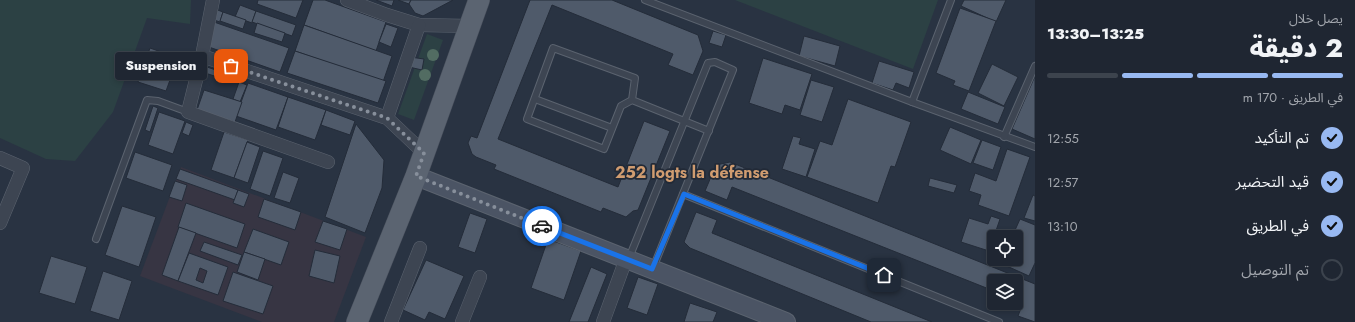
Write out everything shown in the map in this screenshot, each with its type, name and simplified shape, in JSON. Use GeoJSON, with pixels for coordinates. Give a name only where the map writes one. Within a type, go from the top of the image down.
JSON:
{"type":"FeatureCollection","features":[{"type":"Feature","properties":{"kind":"main road"},"geometry":{"type":"LineString","coordinates":[[357,322],[416,176],[479,0]]}},
{"type":"Feature","properties":{"kind":"main road"},"geometry":{"type":"LineString","coordinates":[[416,176],[786,322]]}},
{"type":"Feature","properties":{"kind":"street"},"geometry":{"type":"LineString","coordinates":[[213,0],[202,56],[188,112],[328,162]]}},
{"type":"Feature","properties":{"kind":"street"},"geometry":{"type":"LineString","coordinates":[[347,0],[418,25],[470,26]]}},
{"type":"Feature","properties":{"kind":"street"},"geometry":{"type":"LineString","coordinates":[[387,118],[418,25]]}},
{"type":"Feature","properties":{"kind":"street"},"geometry":{"type":"LineString","coordinates":[[202,56],[387,118],[424,153]]}},
{"type":"Feature","properties":{"kind":"street"},"geometry":{"type":"LineString","coordinates":[[0,158],[23,168],[0,223]]}},
{"type":"Feature","properties":{"kind":"street"},"geometry":{"type":"LineString","coordinates":[[391,322],[420,248]]}},
{"type":"Feature","properties":{"kind":"street"},"geometry":{"type":"LineString","coordinates":[[603,322],[627,260]]}},
{"type":"Feature","properties":{"kind":"street"},"geometry":{"type":"LineString","coordinates":[[462,322],[480,277]]}},
{"type":"Feature","properties":{"kind":"lane"},"geometry":{"type":"LineString","coordinates":[[645,0],[1004,137],[1035,147]]}},
{"type":"Feature","properties":{"kind":"lane"},"geometry":{"type":"LineString","coordinates":[[912,102],[952,0]]}},
{"type":"Feature","properties":{"kind":"lane"},"geometry":{"type":"LineString","coordinates":[[553,48],[635,78],[632,100],[621,106],[604,148],[527,119],[553,48]]}},
{"type":"Feature","properties":{"kind":"lane"},"geometry":{"type":"LineString","coordinates":[[627,260],[708,63],[715,62],[734,70],[652,269]]}},
{"type":"Feature","properties":{"kind":"lane"},"geometry":{"type":"LineString","coordinates":[[1004,137],[1035,66]]}},
{"type":"Feature","properties":{"kind":"lane"},"geometry":{"type":"LineString","coordinates":[[534,99],[612,128]]}},
{"type":"Feature","properties":{"kind":"lane"},"geometry":{"type":"LineString","coordinates":[[96,239],[147,100],[158,101],[188,112]]}},
{"type":"Feature","properties":{"kind":"lane"},"geometry":{"type":"LineString","coordinates":[[632,100],[709,131]]}},
{"type":"Feature","properties":{"kind":"lane"},"geometry":{"type":"LineString","coordinates":[[684,194],[999,322]]}},
{"type":"Feature","properties":{"kind":"shaded area"},"geometry":{"type":"Polygon","coordinates":[[[181,167],[366,237],[334,322],[262,322],[140,276],[181,167]]]}},
{"type":"Feature","properties":{"kind":"green space"},"geometry":{"type":"Polygon","coordinates":[[[0,0],[191,0],[190,24],[147,18],[113,112],[75,161],[46,159],[0,138],[0,0]]]}},
{"type":"Feature","properties":{"kind":"green space"},"geometry":{"type":"Polygon","coordinates":[[[735,0],[938,0],[913,69],[735,0]]]}},
{"type":"Feature","properties":{"kind":"green space"},"geometry":{"type":"Polygon","coordinates":[[[427,34],[443,40],[414,120],[398,114],[427,34]]]}},
{"type":"Feature","properties":{"kind":"building"},"geometry":{"type":"Polygon","coordinates":[[[258,0],[303,0],[296,18],[257,4],[258,0]]]}},
{"type":"Feature","properties":{"kind":"building"},"geometry":{"type":"Polygon","coordinates":[[[313,0],[325,0],[386,22],[376,51],[304,25],[313,0]]]}},
{"type":"Feature","properties":{"kind":"building"},"geometry":{"type":"Polygon","coordinates":[[[376,0],[394,0],[392,6],[376,0]]]}},
{"type":"Feature","properties":{"kind":"building"},"geometry":{"type":"Polygon","coordinates":[[[398,0],[411,0],[409,4],[398,0]]]}},
{"type":"Feature","properties":{"kind":"building"},"geometry":{"type":"Polygon","coordinates":[[[411,0],[453,0],[423,16],[415,13],[409,4],[411,0]]]}},
{"type":"Feature","properties":{"kind":"building"},"geometry":{"type":"Polygon","coordinates":[[[530,0],[612,0],[698,35],[703,51],[693,75],[668,65],[673,54],[552,5],[498,139],[618,187],[644,121],[670,131],[638,210],[633,211],[626,217],[603,208],[601,212],[494,169],[496,165],[472,154],[468,143],[471,136],[477,138],[530,0]]]}},
{"type":"Feature","properties":{"kind":"building"},"geometry":{"type":"Polygon","coordinates":[[[964,0],[1006,0],[996,22],[961,6],[964,0]]]}},
{"type":"Feature","properties":{"kind":"building"},"geometry":{"type":"Polygon","coordinates":[[[240,5],[256,11],[252,23],[235,17],[240,5]]]}},
{"type":"Feature","properties":{"kind":"building"},"geometry":{"type":"Polygon","coordinates":[[[960,8],[996,21],[969,91],[953,85],[955,81],[936,73],[960,8]]]}},
{"type":"Feature","properties":{"kind":"building"},"geometry":{"type":"Polygon","coordinates":[[[215,9],[223,12],[220,22],[211,19],[215,9]]]}},
{"type":"Feature","properties":{"kind":"building"},"geometry":{"type":"Polygon","coordinates":[[[256,11],[296,25],[292,36],[252,22],[256,11]]]}},
{"type":"Feature","properties":{"kind":"building"},"geometry":{"type":"Polygon","coordinates":[[[223,12],[246,20],[243,29],[220,21],[223,12]]]}},
{"type":"Feature","properties":{"kind":"building"},"geometry":{"type":"Polygon","coordinates":[[[214,22],[289,48],[280,72],[206,46],[214,22]]]}},
{"type":"Feature","properties":{"kind":"building"},"geometry":{"type":"Polygon","coordinates":[[[257,23],[285,33],[282,42],[254,33],[257,23]]]}},
{"type":"Feature","properties":{"kind":"building"},"geometry":{"type":"Polygon","coordinates":[[[386,24],[398,28],[391,47],[379,42],[386,24]]]}},
{"type":"Feature","properties":{"kind":"building"},"geometry":{"type":"Polygon","coordinates":[[[304,25],[392,56],[383,82],[295,51],[304,25]]]}},
{"type":"Feature","properties":{"kind":"building"},"geometry":{"type":"Polygon","coordinates":[[[713,31],[726,35],[722,47],[709,43],[713,31]]]}},
{"type":"Feature","properties":{"kind":"building"},"geometry":{"type":"Polygon","coordinates":[[[804,36],[840,46],[835,66],[799,56],[804,36]]]}},
{"type":"Feature","properties":{"kind":"building"},"geometry":{"type":"Polygon","coordinates":[[[150,48],[178,58],[166,91],[138,82],[150,48]]]}},
{"type":"Feature","properties":{"kind":"building"},"geometry":{"type":"Polygon","coordinates":[[[295,51],[386,81],[378,103],[287,73],[295,51]]]}},
{"type":"Feature","properties":{"kind":"building"},"geometry":{"type":"Polygon","coordinates":[[[410,57],[424,59],[422,70],[409,67],[410,57]]]}},
{"type":"Feature","properties":{"kind":"building"},"geometry":{"type":"Polygon","coordinates":[[[763,58],[812,74],[800,110],[785,105],[782,114],[749,103],[763,58]]]}},
{"type":"Feature","properties":{"kind":"building"},"geometry":{"type":"Polygon","coordinates":[[[879,61],[914,72],[909,88],[896,83],[893,90],[872,83],[879,61]]]}},
{"type":"Feature","properties":{"kind":"building"},"geometry":{"type":"Polygon","coordinates":[[[992,64],[1018,77],[1004,106],[978,93],[992,64]]]}},
{"type":"Feature","properties":{"kind":"building"},"geometry":{"type":"Polygon","coordinates":[[[207,67],[228,74],[227,80],[205,73],[207,67]]]}},
{"type":"Feature","properties":{"kind":"building"},"geometry":{"type":"Polygon","coordinates":[[[1035,76],[1035,139],[1012,129],[1035,76]]]}},
{"type":"Feature","properties":{"kind":"building"},"geometry":{"type":"Polygon","coordinates":[[[811,80],[834,87],[822,122],[800,115],[811,80]]]}},
{"type":"Feature","properties":{"kind":"building"},"geometry":{"type":"Polygon","coordinates":[[[239,82],[247,85],[240,102],[233,99],[239,82]]]}},
{"type":"Feature","properties":{"kind":"building"},"geometry":{"type":"Polygon","coordinates":[[[248,83],[288,97],[276,130],[236,116],[248,83]]]}},
{"type":"Feature","properties":{"kind":"building"},"geometry":{"type":"Polygon","coordinates":[[[204,90],[242,102],[235,122],[197,110],[204,90]]]}},
{"type":"Feature","properties":{"kind":"building"},"geometry":{"type":"Polygon","coordinates":[[[968,92],[1005,107],[998,124],[961,109],[968,92]]]}},
{"type":"Feature","properties":{"kind":"building"},"geometry":{"type":"Polygon","coordinates":[[[288,97],[326,110],[315,140],[278,127],[288,97]]]}},
{"type":"Feature","properties":{"kind":"building"},"geometry":{"type":"Polygon","coordinates":[[[848,99],[911,122],[895,167],[891,166],[878,203],[807,177],[820,141],[832,145],[848,99]]]}},
{"type":"Feature","properties":{"kind":"building"},"geometry":{"type":"Polygon","coordinates":[[[153,106],[158,108],[150,132],[145,130],[153,106]]]}},
{"type":"Feature","properties":{"kind":"building"},"geometry":{"type":"Polygon","coordinates":[[[326,110],[355,121],[350,135],[321,125],[326,110]]]}},
{"type":"Feature","properties":{"kind":"building"},"geometry":{"type":"Polygon","coordinates":[[[159,112],[185,121],[173,154],[148,145],[159,112]]]}},
{"type":"Feature","properties":{"kind":"building"},"geometry":{"type":"Polygon","coordinates":[[[186,122],[193,125],[189,136],[182,133],[186,122]]]}},
{"type":"Feature","properties":{"kind":"building"},"geometry":{"type":"Polygon","coordinates":[[[356,124],[384,160],[382,188],[365,233],[325,217],[356,124]]]}},
{"type":"Feature","properties":{"kind":"building"},"geometry":{"type":"Polygon","coordinates":[[[950,127],[981,140],[971,164],[940,150],[950,127]]]}},
{"type":"Feature","properties":{"kind":"building"},"geometry":{"type":"Polygon","coordinates":[[[224,132],[248,140],[234,178],[211,170],[224,132]]]}},
{"type":"Feature","properties":{"kind":"building"},"geometry":{"type":"Polygon","coordinates":[[[793,136],[801,138],[799,144],[815,149],[806,177],[782,169],[793,136]]]}},
{"type":"Feature","properties":{"kind":"building"},"geometry":{"type":"Polygon","coordinates":[[[982,140],[1001,147],[993,170],[973,163],[982,140]]]}},
{"type":"Feature","properties":{"kind":"building"},"geometry":{"type":"Polygon","coordinates":[[[247,142],[260,147],[248,183],[234,178],[247,142]]]}},
{"type":"Feature","properties":{"kind":"building"},"geometry":{"type":"Polygon","coordinates":[[[1007,149],[1030,157],[1009,216],[978,205],[981,195],[969,191],[975,173],[996,181],[1007,149]]]}},
{"type":"Feature","properties":{"kind":"building"},"geometry":{"type":"Polygon","coordinates":[[[263,151],[283,158],[270,196],[250,189],[263,151]]]}},
{"type":"Feature","properties":{"kind":"building"},"geometry":{"type":"Polygon","coordinates":[[[135,152],[172,165],[163,191],[126,178],[135,152]]]}},
{"type":"Feature","properties":{"kind":"building"},"geometry":{"type":"Polygon","coordinates":[[[730,162],[1010,274],[987,274],[987,288],[732,187],[727,200],[705,191],[716,165],[730,162]]]}},
{"type":"Feature","properties":{"kind":"building"},"geometry":{"type":"Polygon","coordinates":[[[180,169],[238,190],[235,200],[176,179],[180,169]]]}},
{"type":"Feature","properties":{"kind":"building"},"geometry":{"type":"Polygon","coordinates":[[[283,172],[299,178],[290,203],[274,198],[283,172]]]}},
{"type":"Feature","properties":{"kind":"building"},"geometry":{"type":"Polygon","coordinates":[[[930,178],[957,185],[954,193],[928,186],[930,178]]]}},
{"type":"Feature","properties":{"kind":"building"},"geometry":{"type":"Polygon","coordinates":[[[175,181],[187,185],[182,201],[169,197],[175,181]]]}},
{"type":"Feature","properties":{"kind":"building"},"geometry":{"type":"Polygon","coordinates":[[[238,190],[249,194],[244,207],[233,203],[238,190]]]}},
{"type":"Feature","properties":{"kind":"building"},"geometry":{"type":"Polygon","coordinates":[[[1033,195],[1035,196],[1035,221],[1024,218],[1033,195]]]}},
{"type":"Feature","properties":{"kind":"building"},"geometry":{"type":"Polygon","coordinates":[[[264,199],[301,212],[295,230],[258,217],[264,199]]]}},
{"type":"Feature","properties":{"kind":"building"},"geometry":{"type":"Polygon","coordinates":[[[186,203],[245,224],[237,248],[178,227],[186,203]]]}},
{"type":"Feature","properties":{"kind":"building"},"geometry":{"type":"Polygon","coordinates":[[[122,206],[156,217],[139,267],[105,255],[122,206]]]}},
{"type":"Feature","properties":{"kind":"building"},"geometry":{"type":"Polygon","coordinates":[[[696,212],[717,220],[712,233],[932,322],[871,322],[690,248],[684,242],[696,212]]]}},
{"type":"Feature","properties":{"kind":"building"},"geometry":{"type":"Polygon","coordinates":[[[470,213],[487,219],[475,253],[458,247],[470,213]]]}},
{"type":"Feature","properties":{"kind":"building"},"geometry":{"type":"Polygon","coordinates":[[[991,216],[1000,219],[996,230],[987,230],[987,250],[961,242],[969,218],[988,224],[991,216]]]}},
{"type":"Feature","properties":{"kind":"building"},"geometry":{"type":"Polygon","coordinates":[[[1020,219],[1035,225],[1035,263],[1029,276],[1007,266],[1023,266],[1023,230],[1015,230],[1020,219]]]}},
{"type":"Feature","properties":{"kind":"building"},"geometry":{"type":"Polygon","coordinates":[[[323,221],[347,229],[340,250],[315,242],[323,221]]]}},
{"type":"Feature","properties":{"kind":"building"},"geometry":{"type":"Polygon","coordinates":[[[179,227],[196,233],[178,281],[162,275],[179,227]]]}},
{"type":"Feature","properties":{"kind":"building"},"geometry":{"type":"Polygon","coordinates":[[[253,229],[289,242],[281,265],[244,252],[253,229]]]}},
{"type":"Feature","properties":{"kind":"building"},"geometry":{"type":"Polygon","coordinates":[[[548,239],[581,251],[564,300],[531,288],[548,239]]]}},
{"type":"Feature","properties":{"kind":"building"},"geometry":{"type":"Polygon","coordinates":[[[204,242],[242,255],[238,265],[200,251],[204,242]]]}},
{"type":"Feature","properties":{"kind":"building"},"geometry":{"type":"Polygon","coordinates":[[[315,250],[340,256],[334,283],[309,276],[315,250]]]}},
{"type":"Feature","properties":{"kind":"building"},"geometry":{"type":"Polygon","coordinates":[[[244,252],[265,259],[258,280],[237,272],[244,252]]]}},
{"type":"Feature","properties":{"kind":"building"},"geometry":{"type":"Polygon","coordinates":[[[189,253],[228,267],[218,295],[178,281],[189,253]],[[200,268],[196,280],[203,283],[207,271],[200,268]]]}},
{"type":"Feature","properties":{"kind":"building"},"geometry":{"type":"Polygon","coordinates":[[[51,256],[87,267],[75,304],[39,293],[51,256]]]}},
{"type":"Feature","properties":{"kind":"building"},"geometry":{"type":"Polygon","coordinates":[[[426,260],[464,276],[445,319],[429,312],[425,320],[403,310],[426,260]]]}},
{"type":"Feature","properties":{"kind":"building"},"geometry":{"type":"Polygon","coordinates":[[[591,267],[607,274],[588,322],[569,322],[591,267]]]}},
{"type":"Feature","properties":{"kind":"building"},"geometry":{"type":"Polygon","coordinates":[[[103,271],[132,281],[119,320],[90,311],[103,271]]]}},
{"type":"Feature","properties":{"kind":"building"},"geometry":{"type":"Polygon","coordinates":[[[233,272],[273,286],[263,314],[223,301],[233,272]]]}},
{"type":"Feature","properties":{"kind":"building"},"geometry":{"type":"Polygon","coordinates":[[[638,277],[658,284],[647,315],[627,308],[638,277]]]}},
{"type":"Feature","properties":{"kind":"building"},"geometry":{"type":"Polygon","coordinates":[[[1023,279],[1035,284],[1035,322],[1018,316],[1020,310],[1023,310],[1023,279]]]}},
{"type":"Feature","properties":{"kind":"building"},"geometry":{"type":"Polygon","coordinates":[[[690,303],[717,312],[713,322],[684,322],[690,303]]]}},
{"type":"Feature","properties":{"kind":"way so far"},"geometry":{"type":"LineString","coordinates":[[231,66],[387,118],[424,153],[416,176],[542,226]]}},
{"type":"Feature","properties":{"kind":"place","name":"Suspension"},"geometry":{"type":"Point","coordinates":[231,66]}},
{"type":"Feature","properties":{"kind":"district","name":"252 logts la défense"},"geometry":{"type":"Point","coordinates":[692,172]}},
{"type":"Feature","properties":{"kind":"route"},"geometry":{"type":"LineString","coordinates":[[542,226],[652,269],[684,194],[884,275]]}}]}
